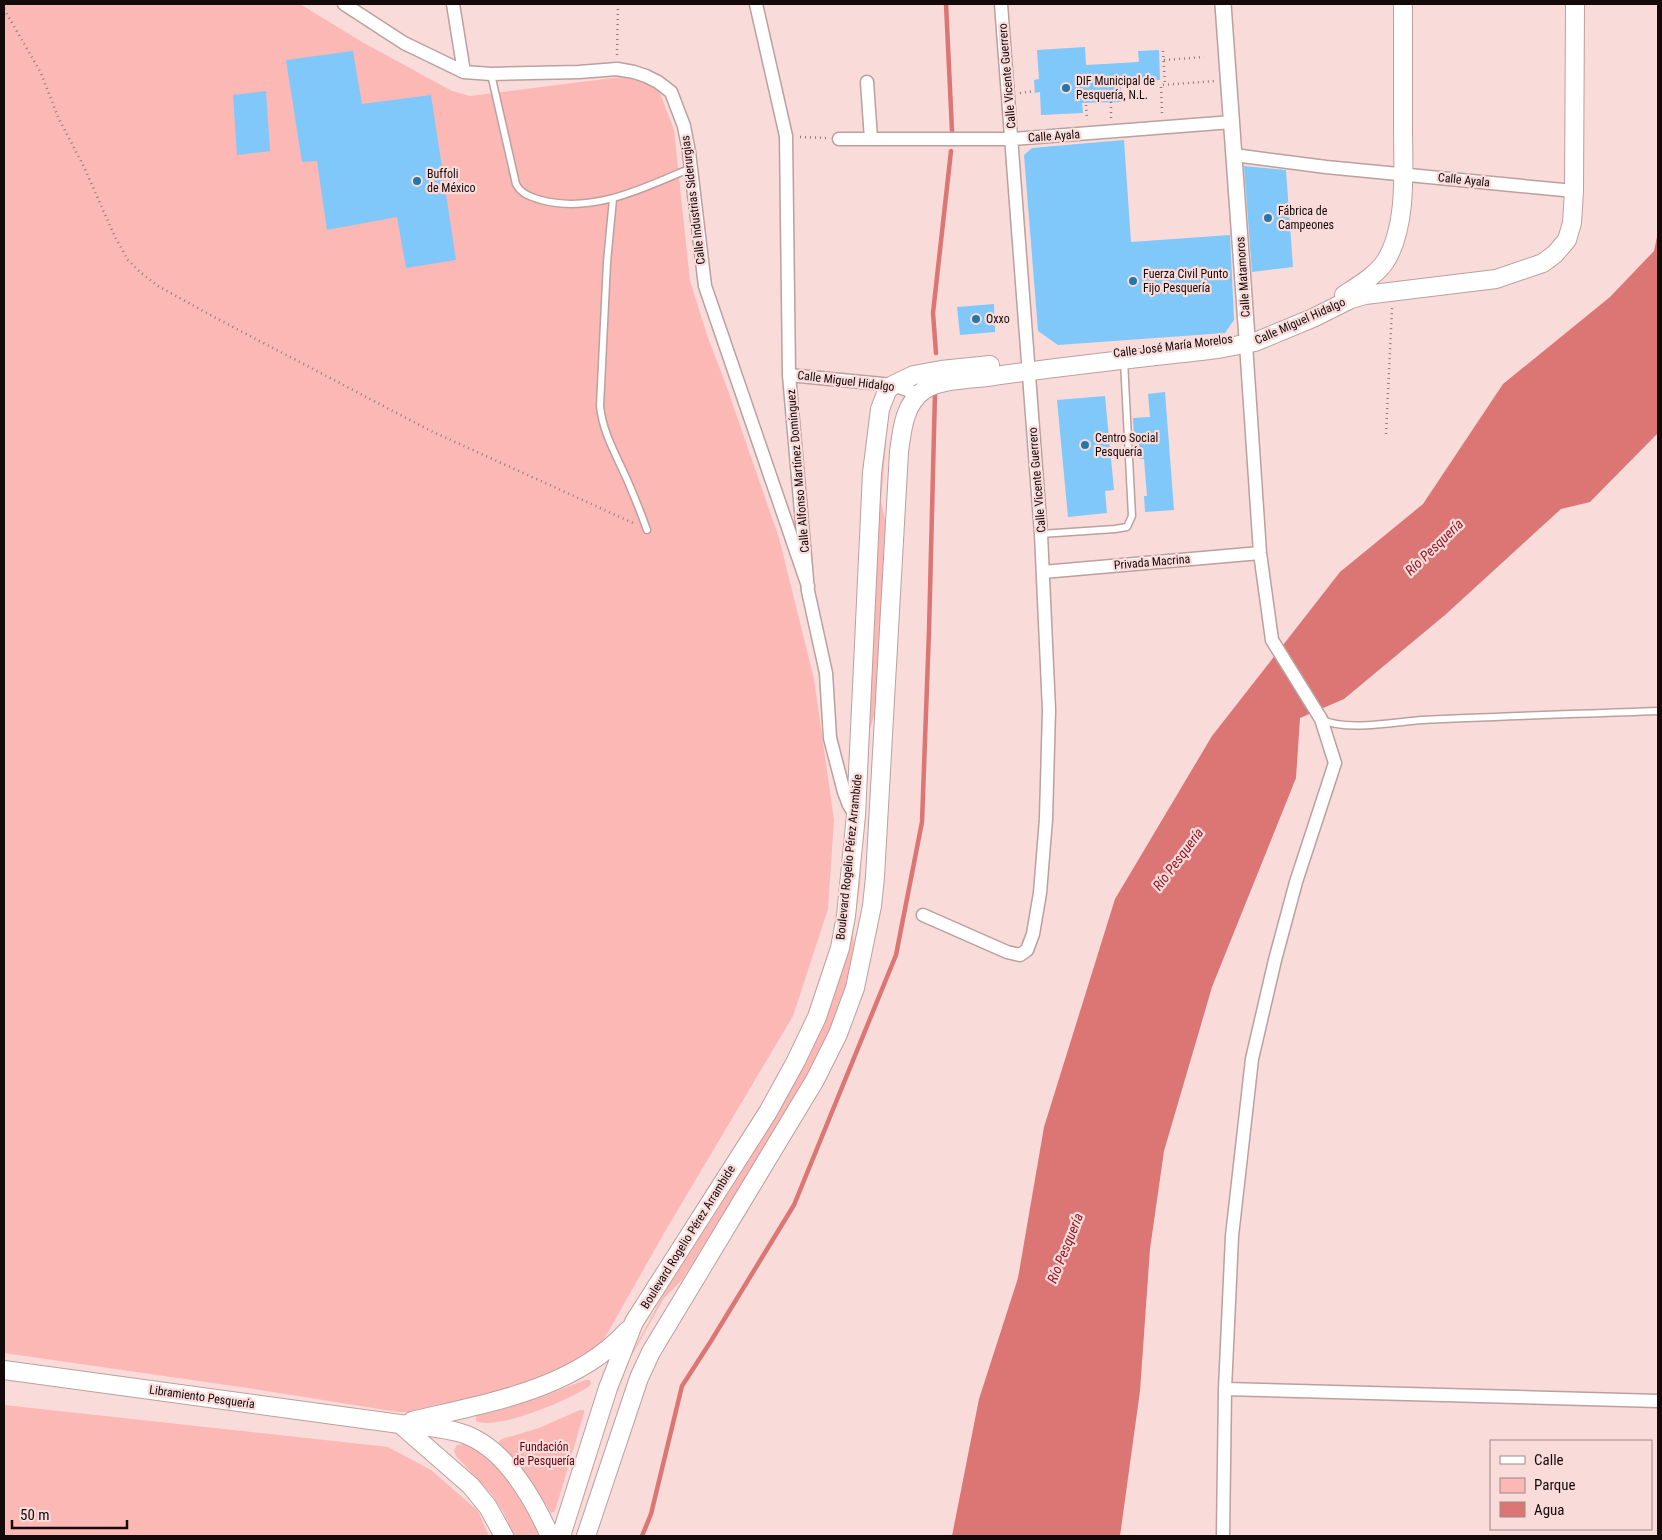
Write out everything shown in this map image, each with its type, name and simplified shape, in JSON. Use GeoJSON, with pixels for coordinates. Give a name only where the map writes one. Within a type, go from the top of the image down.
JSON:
{"type":"FeatureCollection","features":[{"type":"Feature","properties":{"kind":"main road","name":"Calle José María Morelos"},"geometry":{"type":"LineString","coordinates":[[893,386],[914,375],[941,370],[1028,366],[1247,341],[1340,298],[1360,286],[1379,269],[1390,251],[1400,216],[1403,4]]}},
{"type":"Feature","properties":{"kind":"main road","name":"Calle Miguel Hidalgo"},"geometry":{"type":"LineString","coordinates":[[1247,341],[1255,342],[1350,299],[1393,291],[1496,279],[1543,263],[1555,254],[1567,240],[1572,223],[1574,191],[1575,4]]}},
{"type":"Feature","properties":{"kind":"main road"},"geometry":{"type":"LineString","coordinates":[[919,394],[926,388],[941,383],[1028,366]]}},
{"type":"Feature","properties":{"kind":"main road","name":"Boulevard Rogelio Pérez Arrambide"},"geometry":{"type":"LineString","coordinates":[[561,1536],[608,1388],[634,1322],[768,1112],[818,1017],[833,971],[846,916],[856,816],[872,468],[880,409],[887,391],[893,386]]}},
{"type":"Feature","properties":{"kind":"main road","name":"Boulevard Rogelio Pérez Arrambide"},"geometry":{"type":"LineString","coordinates":[[586,1536],[639,1378],[651,1352],[815,1080],[838,1034],[855,988],[876,877],[899,452],[905,416],[908,408],[919,394]]}},
{"type":"Feature","properties":{"kind":"main road"},"geometry":{"type":"LineString","coordinates":[[856,816],[880,818]]}},
{"type":"Feature","properties":{"kind":"main road"},"geometry":{"type":"LineString","coordinates":[[400,1424],[496,1401],[570,1374],[598,1357],[615,1343],[634,1322]]}},
{"type":"Feature","properties":{"kind":"main road","name":"Libramiento Pesquería"},"geometry":{"type":"LineString","coordinates":[[4,1370],[462,1433],[480,1441],[513,1472],[532,1498],[550,1536]]}},
{"type":"Feature","properties":{"kind":"main road"},"geometry":{"type":"LineString","coordinates":[[400,1424],[471,1486],[488,1507],[504,1536]]}},
{"type":"Feature","properties":{"kind":"street","name":"Calle Industrias Siderurgias"},"geometry":{"type":"LineString","coordinates":[[344,4],[404,43],[464,72],[491,74],[617,69],[646,76],[672,92],[684,126],[706,293],[808,586]]}},
{"type":"Feature","properties":{"kind":"street"},"geometry":{"type":"LineString","coordinates":[[453,4],[464,72]]}},
{"type":"Feature","properties":{"kind":"street","name":"Calle Alfonso Martínez Domínguez"},"geometry":{"type":"LineString","coordinates":[[756,4],[786,136],[789,375],[808,586],[826,673],[830,738],[844,792],[856,816]]}},
{"type":"Feature","properties":{"kind":"street","name":"Calle Vicente Guerrero"},"geometry":{"type":"LineString","coordinates":[[923,915],[1007,952],[1024,954],[1034,934],[1040,893],[1046,818],[1049,710],[1044,572],[1002,4]]}},
{"type":"Feature","properties":{"kind":"street","name":"Calle Matamoros"},"geometry":{"type":"LineString","coordinates":[[1223,4],[1260,552],[1272,640],[1320,719]]}},
{"type":"Feature","properties":{"kind":"street"},"geometry":{"type":"LineString","coordinates":[[867,82],[871,139]]}},
{"type":"Feature","properties":{"kind":"street","name":"Calle Ayala"},"geometry":{"type":"LineString","coordinates":[[839,139],[1013,139],[1232,122]]}},
{"type":"Feature","properties":{"kind":"street","name":"Calle Ayala"},"geometry":{"type":"LineString","coordinates":[[1234,155],[1326,167],[1574,191]]}},
{"type":"Feature","properties":{"kind":"street","name":"Calle Miguel Hidalgo"},"geometry":{"type":"LineString","coordinates":[[789,375],[893,386],[919,394]]}},
{"type":"Feature","properties":{"kind":"street","name":"Privada Macrina"},"geometry":{"type":"LineString","coordinates":[[1044,572],[1260,552]]}},
{"type":"Feature","properties":{"kind":"street"},"geometry":{"type":"LineString","coordinates":[[1223,1536],[1225,1389],[1232,1236],[1252,1059],[1289,908],[1335,763],[1320,719]]}},
{"type":"Feature","properties":{"kind":"street"},"geometry":{"type":"LineString","coordinates":[[1225,1389],[1658,1401]]}},
{"type":"Feature","properties":{"kind":"lane"},"geometry":{"type":"LineString","coordinates":[[491,74],[514,177],[521,191],[529,196],[549,202],[572,204],[612,199],[642,189],[691,168]]}},
{"type":"Feature","properties":{"kind":"lane"},"geometry":{"type":"LineString","coordinates":[[612,199],[600,406],[605,432],[632,489],[647,530]]}},
{"type":"Feature","properties":{"kind":"lane"},"geometry":{"type":"LineString","coordinates":[[1041,534],[1115,529],[1127,526],[1132,516],[1124,356]]}},
{"type":"Feature","properties":{"kind":"lane"},"geometry":{"type":"LineString","coordinates":[[1320,719],[1346,726],[1431,720],[1658,711]]}},
{"type":"Feature","properties":{"kind":"path"},"geometry":{"type":"LineString","coordinates":[[617,69],[618,4]]}},
{"type":"Feature","properties":{"kind":"path"},"geometry":{"type":"LineString","coordinates":[[4,9],[41,72],[58,117],[84,167],[115,237],[128,260],[140,272],[158,286],[214,317],[431,431],[647,530]]}},
{"type":"Feature","properties":{"kind":"path"},"geometry":{"type":"LineString","coordinates":[[1163,51],[1165,85]]}},
{"type":"Feature","properties":{"kind":"path"},"geometry":{"type":"LineString","coordinates":[[1164,60],[1204,57]]}},
{"type":"Feature","properties":{"kind":"path"},"geometry":{"type":"LineString","coordinates":[[1163,127],[1161,85],[1228,80]]}},
{"type":"Feature","properties":{"kind":"path"},"geometry":{"type":"LineString","coordinates":[[1084,90],[1088,133]]}},
{"type":"Feature","properties":{"kind":"path"},"geometry":{"type":"LineString","coordinates":[[786,136],[839,139]]}},
{"type":"Feature","properties":{"kind":"path"},"geometry":{"type":"LineString","coordinates":[[1386,434],[1393,291]]}},
{"type":"Feature","properties":{"kind":"green space"},"geometry":{"type":"Polygon","coordinates":[[[4,4],[300,4],[362,42],[452,91],[470,96],[620,77],[650,83],[660,93],[674,130],[690,281],[708,338],[779,538],[814,679],[834,820],[828,909],[793,1016],[667,1228],[603,1341],[574,1362],[526,1383],[476,1399],[419,1412],[398,1412],[248,1388],[4,1353],[4,4]]]}},
{"type":"Feature","properties":{"kind":"green space"},"geometry":{"type":"Polygon","coordinates":[[[884,441],[886,442],[881,502],[887,528],[877,705],[870,729],[866,786],[879,503],[884,441]]]}},
{"type":"Feature","properties":{"kind":"green space"},"geometry":{"type":"Polygon","coordinates":[[[861,866],[853,934],[855,959],[838,1015],[812,1069],[757,1160],[682,1280],[664,1298],[631,1355],[663,1295],[802,1069],[826,1019],[844,963],[853,926],[861,866]]]}},
{"type":"Feature","properties":{"kind":"green space"},"geometry":{"type":"Polygon","coordinates":[[[585,1380],[590,1380],[591,1384],[579,1393],[532,1413],[499,1422],[486,1423],[476,1421],[476,1416],[478,1415],[519,1405],[585,1380]]]}},
{"type":"Feature","properties":{"kind":"green space"},"geometry":{"type":"Polygon","coordinates":[[[4,1405],[388,1447],[431,1470],[478,1511],[489,1536],[4,1536],[4,1405]]]}},
{"type":"Feature","properties":{"kind":"green space","name":"Fundación de Pesquería"},"geometry":{"type":"Polygon","coordinates":[[[584,1410],[584,1413],[555,1511],[551,1513],[531,1481],[499,1444],[499,1441],[539,1428],[584,1410]]]}},
{"type":"Feature","properties":{"kind":"green space"},"geometry":{"type":"Polygon","coordinates":[[[457,1445],[476,1446],[513,1483],[534,1518],[540,1536],[514,1536],[504,1513],[493,1496],[457,1457],[454,1451],[457,1445]]]}},
{"type":"Feature","properties":{"kind":"water","name":"Río Pesquería"},"geometry":{"type":"Polygon","coordinates":[[[1658,232],[1658,433],[1590,502],[1561,509],[1445,615],[1344,699],[1300,718],[1296,778],[1212,987],[1164,1151],[1150,1249],[1140,1391],[1120,1536],[952,1536],[979,1399],[1018,1278],[1044,1127],[1115,899],[1212,736],[1340,572],[1423,504],[1503,384],[1610,297],[1654,251],[1658,232]]]}},
{"type":"Feature","properties":{"kind":"building"},"geometry":{"type":"Polygon","coordinates":[[[1085,47],[1086,65],[1139,62],[1138,51],[1159,50],[1160,80],[1121,80],[1121,102],[1082,103],[1083,113],[1041,115],[1040,92],[1035,93],[1034,80],[1039,79],[1037,50],[1085,47]]]}},
{"type":"Feature","properties":{"kind":"building"},"geometry":{"type":"Polygon","coordinates":[[[353,51],[362,104],[431,95],[456,260],[406,268],[397,217],[327,230],[317,161],[302,162],[286,60],[353,51]]]}},
{"type":"Feature","properties":{"kind":"building"},"geometry":{"type":"Polygon","coordinates":[[[266,91],[270,151],[237,155],[233,95],[266,91]]]}},
{"type":"Feature","properties":{"kind":"building","name":"Fuerza Civil Punto Fijo Pesquería"},"geometry":{"type":"Polygon","coordinates":[[[1124,140],[1131,242],[1230,235],[1234,320],[1225,333],[1058,345],[1038,331],[1024,155],[1032,148],[1124,140]]]}},
{"type":"Feature","properties":{"kind":"building","name":"Fábrica de Campeones"},"geometry":{"type":"Polygon","coordinates":[[[1244,166],[1286,170],[1293,267],[1252,272],[1244,166]]]}},
{"type":"Feature","properties":{"kind":"building","name":"Oxxo"},"geometry":{"type":"Polygon","coordinates":[[[994,304],[995,332],[960,335],[957,307],[994,304]]]}},
{"type":"Feature","properties":{"kind":"building"},"geometry":{"type":"Polygon","coordinates":[[[1165,392],[1174,510],[1145,512],[1144,496],[1147,496],[1144,459],[1140,459],[1138,435],[1134,436],[1133,418],[1150,417],[1148,394],[1165,392]]]}},
{"type":"Feature","properties":{"kind":"building","name":"Centro Social Pesquería"},"geometry":{"type":"Polygon","coordinates":[[[1105,396],[1114,490],[1105,491],[1107,513],[1068,517],[1057,400],[1105,396]]]}},
{"type":"Feature","properties":{"kind":"waterway"},"geometry":{"type":"LineString","coordinates":[[946,4],[952,131]]}},
{"type":"Feature","properties":{"kind":"waterway"},"geometry":{"type":"LineString","coordinates":[[936,353],[933,313],[951,151]]}},
{"type":"Feature","properties":{"kind":"waterway"},"geometry":{"type":"LineString","coordinates":[[642,1536],[651,1514],[682,1386],[794,1205],[896,955],[922,822],[935,392]]}},
{"type":"Feature","properties":{"kind":"place","name":"DIF Municipal de Pesquería, N.L."},"geometry":{"type":"Point","coordinates":[1066,88]}},
{"type":"Feature","properties":{"kind":"place","name":"Buffoli de México"},"geometry":{"type":"Point","coordinates":[417,181]}},
{"type":"Feature","properties":{"kind":"place","name":"Fábrica de Campeones"},"geometry":{"type":"Point","coordinates":[1268,218]}},
{"type":"Feature","properties":{"kind":"place","name":"Fuerza Civil Punto Fijo Pesquería"},"geometry":{"type":"Point","coordinates":[1133,281]}},
{"type":"Feature","properties":{"kind":"place","name":"Oxxo"},"geometry":{"type":"Point","coordinates":[976,319]}},
{"type":"Feature","properties":{"kind":"place","name":"Centro Social Pesquería"},"geometry":{"type":"Point","coordinates":[1085,445]}}]}
